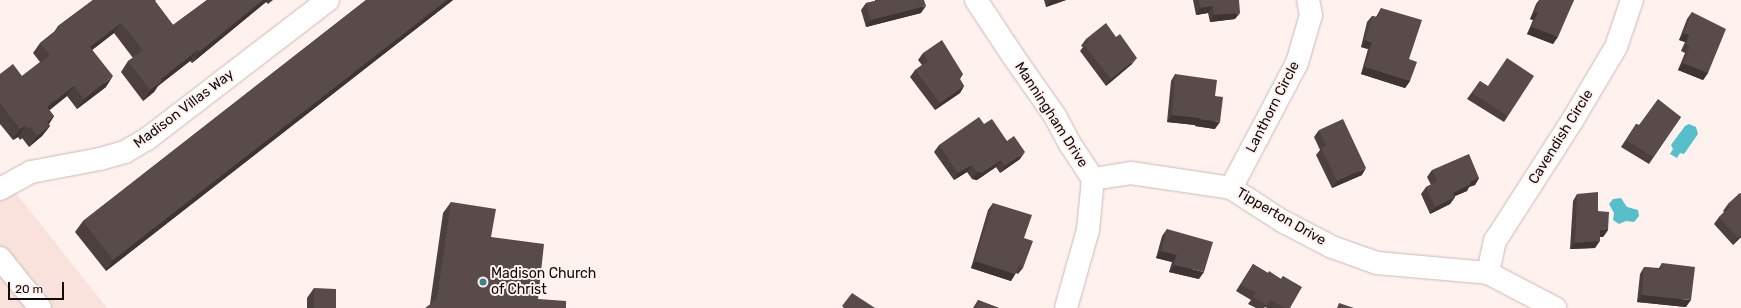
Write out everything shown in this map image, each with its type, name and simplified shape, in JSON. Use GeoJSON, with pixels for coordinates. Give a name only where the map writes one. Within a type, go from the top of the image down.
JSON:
{"type":"FeatureCollection","features":[{"type":"Feature","properties":{"kind":"street","name":"Madison Villas Way"},"geometry":{"type":"LineString","coordinates":[[0,190],[31,172],[100,159],[125,152],[147,139],[328,0]]}},
{"type":"Feature","properties":{"kind":"street","name":"Manningham Drive"},"geometry":{"type":"LineString","coordinates":[[976,0],[1055,116],[1070,144],[1093,179],[1088,230],[1066,308]]}},
{"type":"Feature","properties":{"kind":"street","name":"Lanthorn Circle"},"geometry":{"type":"LineString","coordinates":[[1231,188],[1297,63],[1311,15],[1308,0]]}},
{"type":"Feature","properties":{"kind":"street","name":"Cavendish Circle"},"geometry":{"type":"LineString","coordinates":[[1488,273],[1495,241],[1572,121],[1616,47],[1632,0]]}},
{"type":"Feature","properties":{"kind":"street","name":"Tipperton Drive"},"geometry":{"type":"LineString","coordinates":[[1093,179],[1130,173],[1231,188],[1282,221],[1332,247],[1377,263],[1488,273],[1555,308]]}},
{"type":"Feature","properties":{"kind":"street"},"geometry":{"type":"LineString","coordinates":[[0,258],[40,308]]}},
{"type":"Feature","properties":{"kind":"shaded area"},"geometry":{"type":"Polygon","coordinates":[[[0,173],[107,308],[0,308],[0,173]]]}},
{"type":"Feature","properties":{"kind":"water"},"geometry":{"type":"Polygon","coordinates":[[[1689,124],[1696,127],[1698,134],[1684,154],[1680,153],[1677,158],[1670,154],[1673,149],[1671,145],[1685,126],[1689,124]]]}},
{"type":"Feature","properties":{"kind":"water"},"geometry":{"type":"Polygon","coordinates":[[[1621,198],[1627,207],[1638,210],[1639,216],[1634,222],[1626,221],[1619,224],[1613,220],[1614,213],[1609,204],[1613,199],[1621,198]]]}},
{"type":"Feature","properties":{"kind":"building"},"geometry":{"type":"Polygon","coordinates":[[[93,0],[154,0],[173,25],[207,0],[263,0],[199,52],[198,50],[161,79],[162,81],[150,90],[128,61],[143,50],[121,23],[90,47],[113,76],[84,99],[74,86],[47,107],[54,116],[47,122],[50,126],[37,136],[30,127],[28,129],[25,126],[20,129],[0,103],[0,74],[13,64],[22,76],[50,55],[40,43],[60,27],[58,26],[93,0]]]}},
{"type":"Feature","properties":{"kind":"building"},"geometry":{"type":"Polygon","coordinates":[[[366,0],[447,0],[113,260],[83,221],[366,0]]]}},
{"type":"Feature","properties":{"kind":"building"},"geometry":{"type":"Polygon","coordinates":[[[880,0],[924,0],[926,6],[871,20],[866,3],[880,0]]]}},
{"type":"Feature","properties":{"kind":"building"},"geometry":{"type":"Polygon","coordinates":[[[1199,0],[1239,0],[1240,13],[1214,15],[1213,6],[1200,8],[1199,0]]]}},
{"type":"Feature","properties":{"kind":"building"},"geometry":{"type":"Polygon","coordinates":[[[1540,0],[1574,0],[1558,37],[1532,27],[1538,13],[1535,12],[1540,0]]]}},
{"type":"Feature","properties":{"kind":"building"},"geometry":{"type":"Polygon","coordinates":[[[1381,8],[1422,20],[1409,59],[1417,62],[1410,81],[1365,67],[1372,43],[1365,40],[1372,16],[1378,17],[1381,8]]]}},
{"type":"Feature","properties":{"kind":"building"},"geometry":{"type":"Polygon","coordinates":[[[1692,12],[1726,29],[1708,73],[1683,63],[1690,46],[1686,44],[1689,35],[1684,33],[1692,12]]]}},
{"type":"Feature","properties":{"kind":"building"},"geometry":{"type":"Polygon","coordinates":[[[1106,23],[1116,37],[1120,34],[1137,58],[1111,79],[1084,45],[1089,42],[1086,39],[1106,23]]]}},
{"type":"Feature","properties":{"kind":"building"},"geometry":{"type":"Polygon","coordinates":[[[942,40],[963,74],[959,78],[964,86],[940,103],[915,70],[928,61],[923,53],[942,40]]]}},
{"type":"Feature","properties":{"kind":"building"},"geometry":{"type":"Polygon","coordinates":[[[1507,58],[1534,76],[1508,116],[1472,93],[1480,81],[1488,86],[1507,58]]]}},
{"type":"Feature","properties":{"kind":"building"},"geometry":{"type":"Polygon","coordinates":[[[1175,74],[1217,80],[1215,96],[1223,97],[1220,122],[1172,115],[1175,74]]]}},
{"type":"Feature","properties":{"kind":"building"},"geometry":{"type":"Polygon","coordinates":[[[1658,99],[1681,117],[1653,157],[1626,140],[1636,124],[1639,125],[1658,99]]]}},
{"type":"Feature","properties":{"kind":"building"},"geometry":{"type":"Polygon","coordinates":[[[979,117],[984,124],[992,119],[1007,141],[1014,136],[1025,152],[1005,166],[1001,160],[982,173],[977,172],[972,165],[958,173],[939,145],[979,117]]]}},
{"type":"Feature","properties":{"kind":"building"},"geometry":{"type":"Polygon","coordinates":[[[1343,119],[1366,168],[1337,181],[1321,148],[1326,146],[1319,130],[1343,119]]]}},
{"type":"Feature","properties":{"kind":"building"},"geometry":{"type":"Polygon","coordinates":[[[1469,154],[1479,178],[1453,193],[1455,197],[1435,207],[1426,187],[1437,181],[1432,170],[1469,154]]]}},
{"type":"Feature","properties":{"kind":"building"},"geometry":{"type":"Polygon","coordinates":[[[1598,192],[1598,211],[1609,212],[1608,230],[1600,230],[1600,241],[1575,243],[1577,194],[1598,192]]]}},
{"type":"Feature","properties":{"kind":"building"},"geometry":{"type":"Polygon","coordinates":[[[1740,193],[1741,235],[1738,238],[1719,217],[1731,207],[1728,204],[1740,193]]]}},
{"type":"Feature","properties":{"kind":"building","name":"Madison Church of Christ"},"geometry":{"type":"Polygon","coordinates":[[[451,202],[496,209],[491,237],[544,244],[538,299],[566,301],[566,308],[425,308],[437,299],[451,202]]]}},
{"type":"Feature","properties":{"kind":"building"},"geometry":{"type":"Polygon","coordinates":[[[993,203],[1032,215],[1024,238],[1033,241],[1023,268],[1019,265],[1015,274],[975,261],[993,203]]]}},
{"type":"Feature","properties":{"kind":"building"},"geometry":{"type":"Polygon","coordinates":[[[1167,229],[1213,242],[1204,272],[1174,265],[1177,255],[1161,251],[1167,229]]]}},
{"type":"Feature","properties":{"kind":"building"},"geometry":{"type":"Polygon","coordinates":[[[1662,263],[1695,267],[1691,300],[1642,295],[1644,267],[1661,269],[1662,263]]]}},
{"type":"Feature","properties":{"kind":"building"},"geometry":{"type":"Polygon","coordinates":[[[1253,264],[1268,273],[1269,271],[1281,279],[1283,276],[1302,287],[1290,308],[1285,308],[1270,300],[1267,305],[1253,297],[1256,293],[1241,285],[1253,264]]]}},
{"type":"Feature","properties":{"kind":"building"},"geometry":{"type":"Polygon","coordinates":[[[314,288],[336,289],[336,308],[314,308],[314,288]]]}},
{"type":"Feature","properties":{"kind":"building"},"geometry":{"type":"Polygon","coordinates":[[[852,293],[875,308],[844,308],[842,306],[852,293]]]}},
{"type":"Feature","properties":{"kind":"building"},"geometry":{"type":"Polygon","coordinates":[[[978,300],[999,308],[976,308],[978,300]]]}},
{"type":"Feature","properties":{"kind":"building"},"geometry":{"type":"Polygon","coordinates":[[[1339,303],[1354,308],[1337,308],[1339,303]]]}},
{"type":"Feature","properties":{"kind":"place","name":"Madison Church of Christ"},"geometry":{"type":"Point","coordinates":[483,282]}}]}
